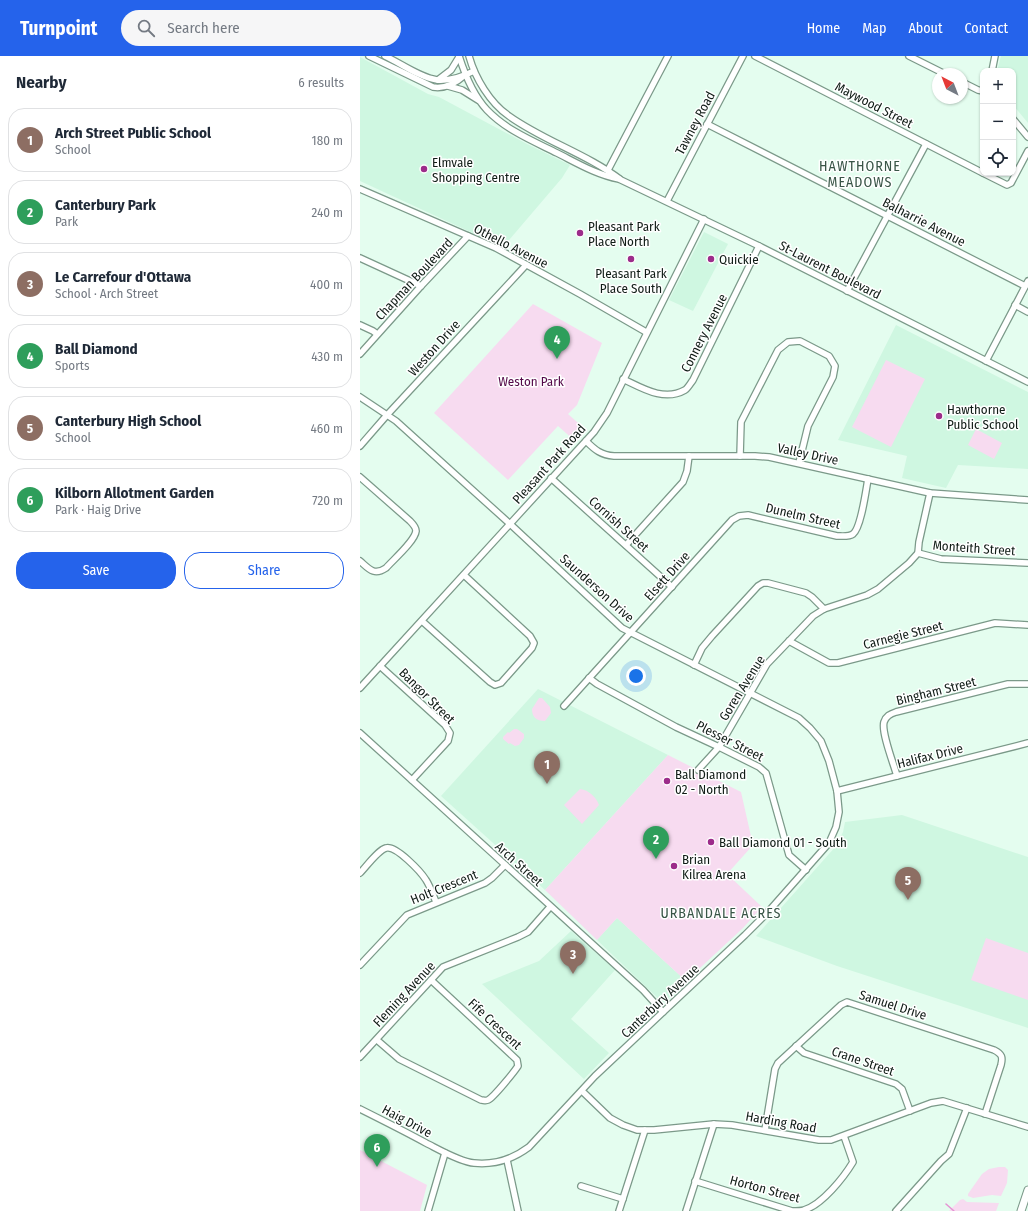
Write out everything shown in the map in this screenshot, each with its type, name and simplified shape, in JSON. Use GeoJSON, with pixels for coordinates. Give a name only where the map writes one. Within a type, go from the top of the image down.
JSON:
{"type":"FeatureCollection","features":[{"type":"Feature","properties":{"kind":"main road"},"geometry":{"type":"LineString","coordinates":[[1021,1211],[1028,1190]]}},
{"type":"Feature","properties":{"kind":"street"},"geometry":{"type":"LineString","coordinates":[[369,56],[430,87],[437,88],[448,86],[459,81],[465,75]]}},
{"type":"Feature","properties":{"kind":"street"},"geometry":{"type":"LineString","coordinates":[[385,56],[425,76],[438,80],[446,80],[474,71]]}},
{"type":"Feature","properties":{"kind":"street"},"geometry":{"type":"LineString","coordinates":[[438,80],[450,71],[459,56]]}},
{"type":"Feature","properties":{"kind":"street","name":"St-Laurent Boulevard"},"geometry":{"type":"LineString","coordinates":[[459,56],[465,75],[479,101],[503,124],[606,176],[621,180],[760,246],[1028,382]]}},
{"type":"Feature","properties":{"kind":"street","name":"St-Laurent Boulevard"},"geometry":{"type":"LineString","coordinates":[[469,56],[474,71],[487,93],[508,116],[542,136],[608,170],[621,180]]}},
{"type":"Feature","properties":{"kind":"street"},"geometry":{"type":"LineString","coordinates":[[608,170],[668,56]]}},
{"type":"Feature","properties":{"kind":"street","name":"Tawney Road"},"geometry":{"type":"LineString","coordinates":[[666,201],[743,56]]}},
{"type":"Feature","properties":{"kind":"street","name":"Maywood Street"},"geometry":{"type":"LineString","coordinates":[[755,56],[980,171]]}},
{"type":"Feature","properties":{"kind":"street"},"geometry":{"type":"LineString","coordinates":[[909,56],[934,68]]}},
{"type":"Feature","properties":{"kind":"street"},"geometry":{"type":"LineString","coordinates":[[993,68],[995,56]]}},
{"type":"Feature","properties":{"kind":"street"},"geometry":{"type":"LineString","coordinates":[[968,85],[980,90]]}},
{"type":"Feature","properties":{"kind":"street"},"geometry":{"type":"LineString","coordinates":[[448,86],[462,90],[479,101]]}},
{"type":"Feature","properties":{"kind":"street"},"geometry":{"type":"LineString","coordinates":[[1016,123],[1028,137]]}},
{"type":"Feature","properties":{"kind":"street","name":"Balharrie Avenue"},"geometry":{"type":"LineString","coordinates":[[707,124],[887,216],[1027,283]]}},
{"type":"Feature","properties":{"kind":"street"},"geometry":{"type":"LineString","coordinates":[[538,143],[542,136]]}},
{"type":"Feature","properties":{"kind":"street"},"geometry":{"type":"LineString","coordinates":[[847,291],[926,144]]}},
{"type":"Feature","properties":{"kind":"street","name":"Maywood Street"},"geometry":{"type":"LineString","coordinates":[[1016,174],[1028,151]]}},
{"type":"Feature","properties":{"kind":"street","name":"Maywood Street"},"geometry":{"type":"LineString","coordinates":[[989,176],[1007,185],[1011,183],[1015,176]]}},
{"type":"Feature","properties":{"kind":"street","name":"Othello Avenue"},"geometry":{"type":"LineString","coordinates":[[360,189],[496,248],[646,332]]}},
{"type":"Feature","properties":{"kind":"street","name":"Pleasant Park Road"},"geometry":{"type":"LineString","coordinates":[[360,688],[586,441],[607,413],[646,332],[704,219]]}},
{"type":"Feature","properties":{"kind":"street","name":"Chapman Boulevard"},"geometry":{"type":"LineString","coordinates":[[360,354],[468,236]]}},
{"type":"Feature","properties":{"kind":"street","name":"Connery Avenue"},"geometry":{"type":"LineString","coordinates":[[623,379],[656,394],[674,394],[686,390],[693,380],[760,246]]}},
{"type":"Feature","properties":{"kind":"street"},"geometry":{"type":"LineString","coordinates":[[360,258],[421,286]]}},
{"type":"Feature","properties":{"kind":"street","name":"Weston Drive"},"geometry":{"type":"LineString","coordinates":[[360,446],[526,265]]}},
{"type":"Feature","properties":{"kind":"street"},"geometry":{"type":"LineString","coordinates":[[986,361],[1027,283]]}},
{"type":"Feature","properties":{"kind":"street"},"geometry":{"type":"LineString","coordinates":[[1015,305],[1028,312]]}},
{"type":"Feature","properties":{"kind":"street"},"geometry":{"type":"LineString","coordinates":[[360,325],[378,334]]}},
{"type":"Feature","properties":{"kind":"street"},"geometry":{"type":"LineString","coordinates":[[740,456],[741,422],[778,350],[788,342],[800,341],[829,356],[835,366],[833,377],[808,426],[800,463]]}},
{"type":"Feature","properties":{"kind":"street","name":"Saunderson Drive"},"geometry":{"type":"LineString","coordinates":[[360,397],[387,415],[622,628],[799,718],[821,741],[829,761],[837,792]]}},
{"type":"Feature","properties":{"kind":"street","name":"Valley Drive"},"geometry":{"type":"LineString","coordinates":[[586,441],[599,453],[604,455],[769,457],[930,493],[1028,500]]}},
{"type":"Feature","properties":{"kind":"street"},"geometry":{"type":"LineString","coordinates":[[626,545],[683,482],[687,471],[689,456]]}},
{"type":"Feature","properties":{"kind":"street"},"geometry":{"type":"LineString","coordinates":[[360,476],[415,527],[416,533],[386,568],[377,573],[372,571],[360,561]]}},
{"type":"Feature","properties":{"kind":"street","name":"Cornish Street"},"geometry":{"type":"LineString","coordinates":[[552,478],[672,587]]}},
{"type":"Feature","properties":{"kind":"street","name":"Dunelm Street"},"geometry":{"type":"LineString","coordinates":[[738,516],[748,515],[837,536],[849,536],[854,533],[858,526],[868,479]]}},
{"type":"Feature","properties":{"kind":"street"},"geometry":{"type":"LineString","coordinates":[[918,553],[930,493]]}},
{"type":"Feature","properties":{"kind":"street","name":"Elsett Drive"},"geometry":{"type":"LineString","coordinates":[[564,706],[732,520],[738,516]]}},
{"type":"Feature","properties":{"kind":"street","name":"Monteith Street"},"geometry":{"type":"LineString","coordinates":[[918,553],[941,558],[1028,563]]}},
{"type":"Feature","properties":{"kind":"street","name":"Goren Avenue"},"geometry":{"type":"LineString","coordinates":[[698,770],[719,747],[767,664],[813,616],[824,609],[867,595],[878,589],[918,553]]}},
{"type":"Feature","properties":{"kind":"street"},"geometry":{"type":"LineString","coordinates":[[422,621],[490,682],[495,685],[501,683],[532,648],[534,643],[530,636],[464,575]]}},
{"type":"Feature","properties":{"kind":"street"},"geometry":{"type":"LineString","coordinates":[[694,664],[702,648],[712,636],[758,586],[763,583],[806,593],[824,609]]}},
{"type":"Feature","properties":{"kind":"street","name":"Carnegie Street"},"geometry":{"type":"LineString","coordinates":[[789,641],[829,663],[838,663],[995,623],[1028,625]]}},
{"type":"Feature","properties":{"kind":"street","name":"Bangor Street"},"geometry":{"type":"LineString","coordinates":[[380,666],[445,725],[450,733],[448,741],[412,780]]}},
{"type":"Feature","properties":{"kind":"street","name":"Plesser Street"},"geometry":{"type":"LineString","coordinates":[[589,678],[597,684],[676,727],[759,767],[766,773],[789,854],[806,870]]}},
{"type":"Feature","properties":{"kind":"street","name":"Bingham Street"},"geometry":{"type":"LineString","coordinates":[[897,776],[883,725],[888,715],[1008,684],[1028,684]]}},
{"type":"Feature","properties":{"kind":"street","name":"Arch Street"},"geometry":{"type":"LineString","coordinates":[[360,733],[643,990],[663,1012]]}},
{"type":"Feature","properties":{"kind":"street","name":"Halifax Drive"},"geometry":{"type":"LineString","coordinates":[[837,792],[1028,743]]}},
{"type":"Feature","properties":{"kind":"street","name":"Canterbury Avenue"},"geometry":{"type":"LineString","coordinates":[[445,1153],[472,1163],[485,1163],[507,1160],[529,1147],[582,1091],[768,912],[829,844],[836,827],[839,812],[837,792]]}},
{"type":"Feature","properties":{"kind":"street"},"geometry":{"type":"LineString","coordinates":[[360,873],[380,851],[386,848],[392,848],[398,851],[423,875],[436,902]]}},
{"type":"Feature","properties":{"kind":"street","name":"Holt Crescent"},"geometry":{"type":"LineString","coordinates":[[360,965],[407,915],[485,883],[505,866]]}},
{"type":"Feature","properties":{"kind":"street","name":"Fleming Avenue"},"geometry":{"type":"LineString","coordinates":[[360,1057],[444,967],[528,932],[550,907]]}},
{"type":"Feature","properties":{"kind":"street","name":"Fife Crescent"},"geometry":{"type":"LineString","coordinates":[[376,1040],[399,1059],[472,1096],[481,1100],[488,1100],[493,1096],[515,1071],[518,1066],[517,1060],[431,980]]}},
{"type":"Feature","properties":{"kind":"street","name":"Samuel Drive"},"geometry":{"type":"LineString","coordinates":[[765,1130],[775,1069],[778,1063],[841,1005],[847,1002],[1001,1053],[1003,1058],[993,1094],[985,1114]]}},
{"type":"Feature","properties":{"kind":"street","name":"Crane Street"},"geometry":{"type":"LineString","coordinates":[[796,1046],[804,1053],[896,1084],[902,1089],[910,1111]]}},
{"type":"Feature","properties":{"kind":"street","name":"Harding Road"},"geometry":{"type":"LineString","coordinates":[[582,1091],[610,1118],[623,1126],[637,1130],[714,1124],[765,1130],[819,1140],[831,1140],[931,1103],[943,1101],[1028,1127]]}},
{"type":"Feature","properties":{"kind":"street"},"geometry":{"type":"LineString","coordinates":[[896,1211],[948,1154],[967,1108]]}},
{"type":"Feature","properties":{"kind":"street","name":"Haig Drive"},"geometry":{"type":"LineString","coordinates":[[360,1109],[445,1153]]}},
{"type":"Feature","properties":{"kind":"street"},"geometry":{"type":"LineString","coordinates":[[686,1211],[714,1124]]}},
{"type":"Feature","properties":{"kind":"street"},"geometry":{"type":"LineString","coordinates":[[619,1211],[645,1130]]}},
{"type":"Feature","properties":{"kind":"street","name":"Horton Street"},"geometry":{"type":"LineString","coordinates":[[695,1181],[792,1210],[803,1211],[814,1206],[848,1172],[853,1162],[844,1136]]}},
{"type":"Feature","properties":{"kind":"street"},"geometry":{"type":"LineString","coordinates":[[428,1211],[445,1153]]}},
{"type":"Feature","properties":{"kind":"street"},"geometry":{"type":"LineString","coordinates":[[507,1160],[518,1211]]}},
{"type":"Feature","properties":{"kind":"street"},"geometry":{"type":"LineString","coordinates":[[582,1186],[623,1198]]}},
{"type":"Feature","properties":{"kind":"shaded area"},"geometry":{"type":"Polygon","coordinates":[[[1001,56],[1028,56],[1028,123],[1016,109],[1016,68],[998,68],[1001,56]]]}},
{"type":"Feature","properties":{"kind":"shaded area"},"geometry":{"type":"Polygon","coordinates":[[[360,57],[428,94],[439,97],[570,165],[562,178],[503,247],[360,181],[360,57]]]}},
{"type":"Feature","properties":{"kind":"shaded area"},"geometry":{"type":"Polygon","coordinates":[[[704,232],[728,244],[693,311],[669,300],[704,232]]]}},
{"type":"Feature","properties":{"kind":"shaded area","name":"Hawthorne Public School"},"geometry":{"type":"Polygon","coordinates":[[[896,325],[1028,392],[1028,469],[958,465],[946,488],[902,478],[907,456],[838,440],[896,325]]]}},
{"type":"Feature","properties":{"kind":"shaded area"},"geometry":{"type":"Polygon","coordinates":[[[538,689],[668,755],[545,890],[441,796],[538,689]]]}},
{"type":"Feature","properties":{"kind":"shaded area"},"geometry":{"type":"Polygon","coordinates":[[[902,815],[1028,857],[1028,1028],[837,966],[756,936],[837,845],[843,832],[845,822],[902,815]]]}},
{"type":"Feature","properties":{"kind":"shaded area"},"geometry":{"type":"Polygon","coordinates":[[[617,918],[686,981],[663,1003],[597,940],[617,918]]]}},
{"type":"Feature","properties":{"kind":"shaded area"},"geometry":{"type":"Polygon","coordinates":[[[571,931],[615,970],[571,1019],[609,1053],[584,1079],[482,984],[539,961],[571,931]]]}},
{"type":"Feature","properties":{"kind":"green space","name":"Weston Park"},"geometry":{"type":"Polygon","coordinates":[[[533,304],[602,343],[577,405],[568,414],[586,430],[575,441],[558,426],[508,480],[434,413],[533,304]]]}},
{"type":"Feature","properties":{"kind":"green space"},"geometry":{"type":"Polygon","coordinates":[[[886,360],[925,379],[891,447],[852,427],[886,360]]]}},
{"type":"Feature","properties":{"kind":"green space"},"geometry":{"type":"Polygon","coordinates":[[[976,429],[1002,443],[994,459],[968,445],[976,429]]]}},
{"type":"Feature","properties":{"kind":"green space"},"geometry":{"type":"Polygon","coordinates":[[[539,698],[542,698],[550,707],[551,713],[545,721],[535,718],[533,714],[532,709],[539,698]]]}},
{"type":"Feature","properties":{"kind":"green space"},"geometry":{"type":"Polygon","coordinates":[[[514,729],[517,729],[524,734],[524,738],[519,745],[515,746],[510,743],[509,744],[503,739],[508,732],[509,733],[514,729]]]}},
{"type":"Feature","properties":{"kind":"green space"},"geometry":{"type":"Polygon","coordinates":[[[668,755],[741,792],[753,845],[727,874],[762,907],[743,928],[686,981],[617,918],[597,940],[545,890],[668,755]]]}},
{"type":"Feature","properties":{"kind":"green space"},"geometry":{"type":"Polygon","coordinates":[[[580,789],[592,794],[599,805],[582,824],[564,805],[580,789]]]}},
{"type":"Feature","properties":{"kind":"green space"},"geometry":{"type":"Polygon","coordinates":[[[986,938],[1028,953],[1028,1000],[971,980],[986,938]]]}},
{"type":"Feature","properties":{"kind":"green space"},"geometry":{"type":"Polygon","coordinates":[[[360,1150],[427,1185],[420,1211],[360,1211],[360,1150]]]}},
{"type":"Feature","properties":{"kind":"green space"},"geometry":{"type":"Polygon","coordinates":[[[1005,1167],[1008,1170],[1007,1183],[1001,1196],[992,1195],[973,1198],[968,1196],[982,1174],[989,1169],[1005,1167]]]}},
{"type":"Feature","properties":{"kind":"green space"},"geometry":{"type":"Polygon","coordinates":[[[963,1199],[967,1202],[999,1203],[996,1211],[949,1211],[963,1199]]]}},
{"type":"Feature","properties":{"kind":"waterway"},"geometry":{"type":"LineString","coordinates":[[946,1204],[954,1211]]}},
{"type":"Feature","properties":{"kind":"place","name":"Elmvale Shopping Centre"},"geometry":{"type":"Point","coordinates":[424,169]}},
{"type":"Feature","properties":{"kind":"place","name":"Pleasant Park Place North"},"geometry":{"type":"Point","coordinates":[580,233]}},
{"type":"Feature","properties":{"kind":"place","name":"Pleasant Park Place South"},"geometry":{"type":"Point","coordinates":[631,259]}},
{"type":"Feature","properties":{"kind":"place","name":"Quickie"},"geometry":{"type":"Point","coordinates":[711,259]}},
{"type":"Feature","properties":{"kind":"place","name":"Ball Diamond"},"geometry":{"type":"Point","coordinates":[557,359]}},
{"type":"Feature","properties":{"kind":"place","name":"Hawthorne Public School"},"geometry":{"type":"Point","coordinates":[939,416]}},
{"type":"Feature","properties":{"kind":"place","name":"Ball Diamond 02 - North"},"geometry":{"type":"Point","coordinates":[667,781]}},
{"type":"Feature","properties":{"kind":"place","name":"Arch Street Public School"},"geometry":{"type":"Point","coordinates":[547,784]}},
{"type":"Feature","properties":{"kind":"place","name":"Ball Diamond 01 - South"},"geometry":{"type":"Point","coordinates":[711,842]}},
{"type":"Feature","properties":{"kind":"place","name":"Canterbury Park"},"geometry":{"type":"Point","coordinates":[656,859]}},
{"type":"Feature","properties":{"kind":"place","name":"Brian Kilrea Arena"},"geometry":{"type":"Point","coordinates":[674,866]}},
{"type":"Feature","properties":{"kind":"place","name":"Canterbury High School"},"geometry":{"type":"Point","coordinates":[908,900]}},
{"type":"Feature","properties":{"kind":"place","name":"Le Carrefour d'Ottawa"},"geometry":{"type":"Point","coordinates":[573,974]}},
{"type":"Feature","properties":{"kind":"place","name":"Kilborn Allotment Garden"},"geometry":{"type":"Point","coordinates":[377,1167]}},
{"type":"Feature","properties":{"kind":"district","name":"HAWTHORNE MEADOWS"},"geometry":{"type":"Point","coordinates":[860,174]}},
{"type":"Feature","properties":{"kind":"district","name":"URBANDALE ACRES"},"geometry":{"type":"Point","coordinates":[721,913]}}]}
